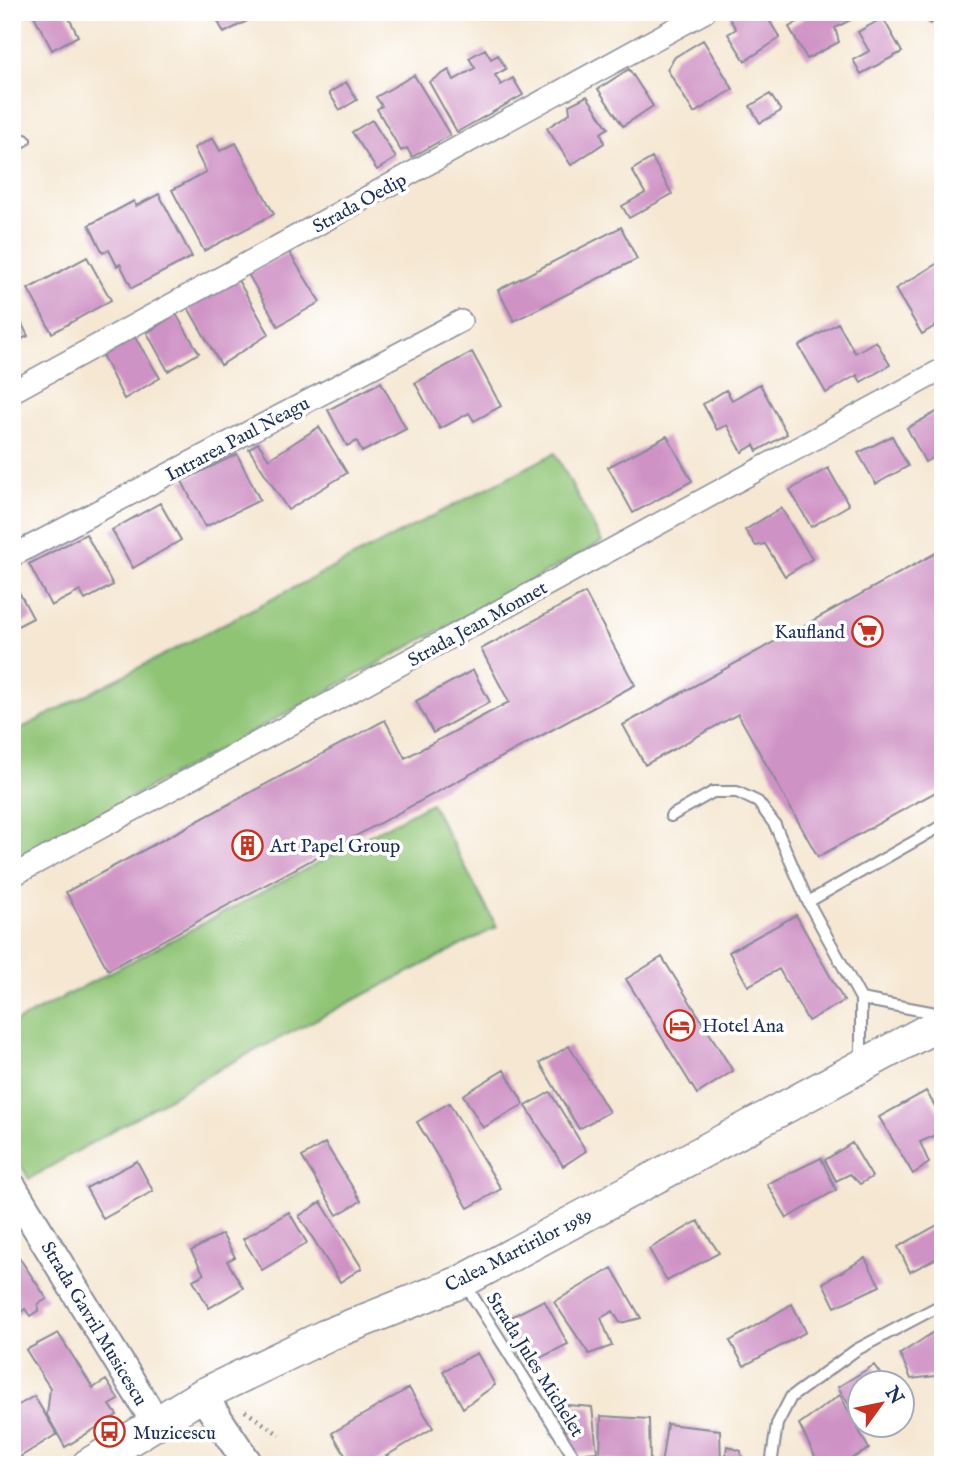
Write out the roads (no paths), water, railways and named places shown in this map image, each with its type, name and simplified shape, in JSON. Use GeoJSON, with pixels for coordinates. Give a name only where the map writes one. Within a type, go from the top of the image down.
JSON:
{"type":"FeatureCollection","features":[{"type":"Feature","properties":{"kind":"main road","name":"Calea Martirilor 1989"},"geometry":{"type":"LineString","coordinates":[[88,1465],[202,1395],[325,1336],[463,1281],[943,1022]]}},
{"type":"Feature","properties":{"kind":"street","name":"Strada Oedip"},"geometry":{"type":"LineString","coordinates":[[12,392],[705,12]]}},
{"type":"Feature","properties":{"kind":"street","name":"Intrarea Paul Neagu"},"geometry":{"type":"LineString","coordinates":[[12,556],[461,320]]}},
{"type":"Feature","properties":{"kind":"street","name":"Strada Jean Monnet"},"geometry":{"type":"LineString","coordinates":[[12,876],[943,369]]}},
{"type":"Feature","properties":{"kind":"street","name":"Strada Gavril Musicescu"},"geometry":{"type":"LineString","coordinates":[[12,1187],[156,1423]]}},
{"type":"Feature","properties":{"kind":"street"},"geometry":{"type":"LineString","coordinates":[[202,1395],[249,1465]]}},
{"type":"Feature","properties":{"kind":"lane"},"geometry":{"type":"LineString","coordinates":[[12,147],[25,140]]}},
{"type":"Feature","properties":{"kind":"lane"},"geometry":{"type":"LineString","coordinates":[[671,816],[713,792],[737,792],[758,802],[775,825],[808,902],[861,999],[861,1066]]}},
{"type":"Feature","properties":{"kind":"lane"},"geometry":{"type":"LineString","coordinates":[[808,902],[943,825]]}},
{"type":"Feature","properties":{"kind":"lane"},"geometry":{"type":"LineString","coordinates":[[861,999],[943,1015]]}},
{"type":"Feature","properties":{"kind":"lane","name":"Strada Jules Michelet"},"geometry":{"type":"LineString","coordinates":[[463,1281],[579,1465]]}},
{"type":"Feature","properties":{"kind":"lane"},"geometry":{"type":"LineString","coordinates":[[771,1465],[777,1424],[790,1397],[856,1350],[943,1304]]}},
{"type":"Feature","properties":{"kind":"place","name":"Kaufland"},"geometry":{"type":"Point","coordinates":[868,631]}},
{"type":"Feature","properties":{"kind":"place","name":"Art Papel Group"},"geometry":{"type":"Point","coordinates":[247,845]}},
{"type":"Feature","properties":{"kind":"place","name":"Hotel Ana"},"geometry":{"type":"Point","coordinates":[679,1025]}},
{"type":"Feature","properties":{"kind":"place","name":"Muzicescu"},"geometry":{"type":"Point","coordinates":[110,1432]}}]}
